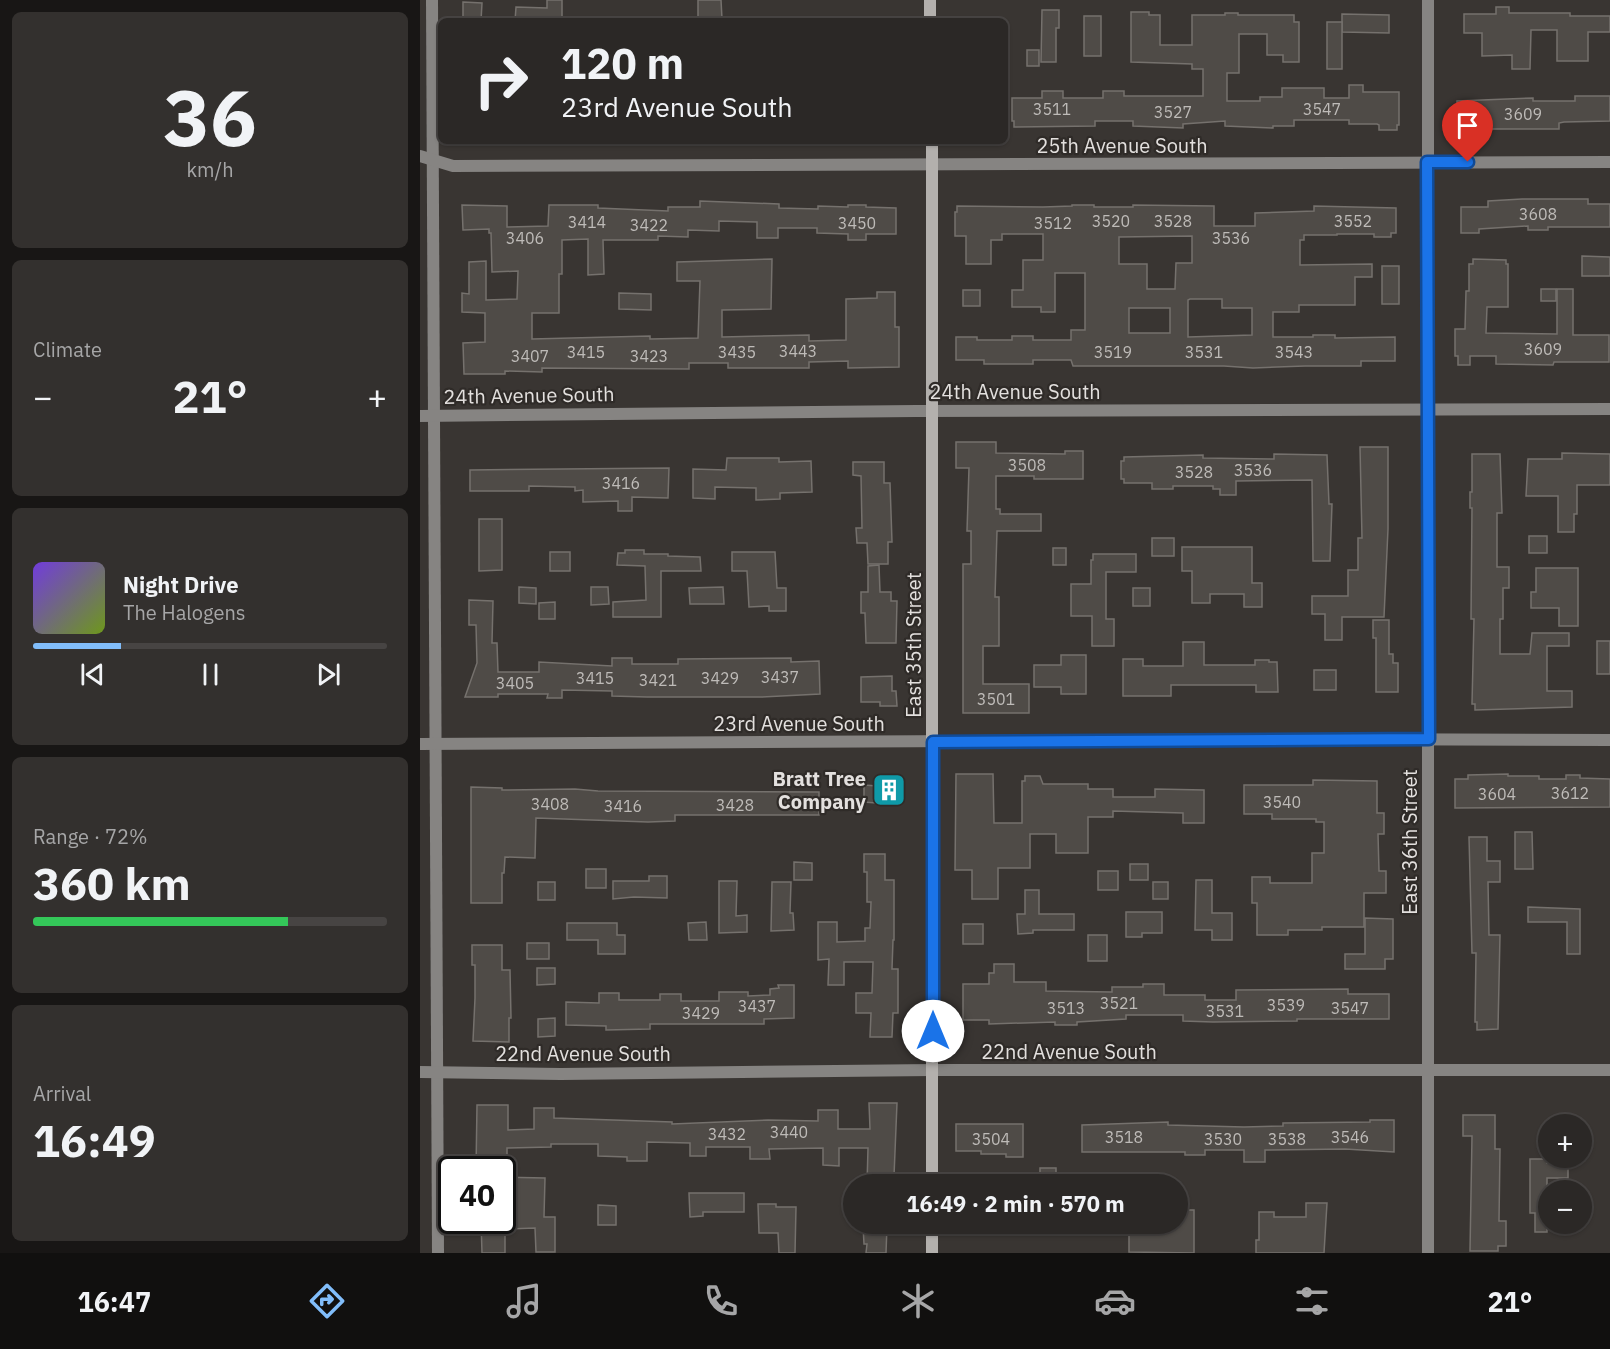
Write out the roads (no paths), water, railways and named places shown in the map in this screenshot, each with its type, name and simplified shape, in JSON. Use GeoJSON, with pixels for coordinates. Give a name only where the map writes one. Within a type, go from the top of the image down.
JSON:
{"type":"FeatureCollection","features":[{"type":"Feature","properties":{"kind":"street"},"geometry":{"type":"LineString","coordinates":[[432,0],[438,1253]]}},
{"type":"Feature","properties":{"kind":"street"},"geometry":{"type":"LineString","coordinates":[[930,0],[930,18]]}},
{"type":"Feature","properties":{"kind":"street","name":"East 36th Street"},"geometry":{"type":"LineString","coordinates":[[1428,0],[1428,1253]]}},
{"type":"Feature","properties":{"kind":"street","name":"East 35th Street"},"geometry":{"type":"LineString","coordinates":[[932,144],[932,1174]]}},
{"type":"Feature","properties":{"kind":"street","name":"25th Avenue South"},"geometry":{"type":"LineString","coordinates":[[420,156],[453,166],[1610,162]]}},
{"type":"Feature","properties":{"kind":"street","name":"24th Avenue South"},"geometry":{"type":"LineString","coordinates":[[420,416],[931,411],[1610,409]]}},
{"type":"Feature","properties":{"kind":"street","name":"23rd Avenue South"},"geometry":{"type":"LineString","coordinates":[[420,744],[1610,740]]}},
{"type":"Feature","properties":{"kind":"street","name":"22nd Avenue South"},"geometry":{"type":"LineString","coordinates":[[420,1072],[561,1074],[933,1070],[1610,1070]]}},
{"type":"Feature","properties":{"kind":"street"},"geometry":{"type":"LineString","coordinates":[[932,1234],[932,1253]]}},
{"type":"Feature","properties":{"kind":"place","name":"Bratt Tree Company"},"geometry":{"type":"Point","coordinates":[889,790]}}]}
